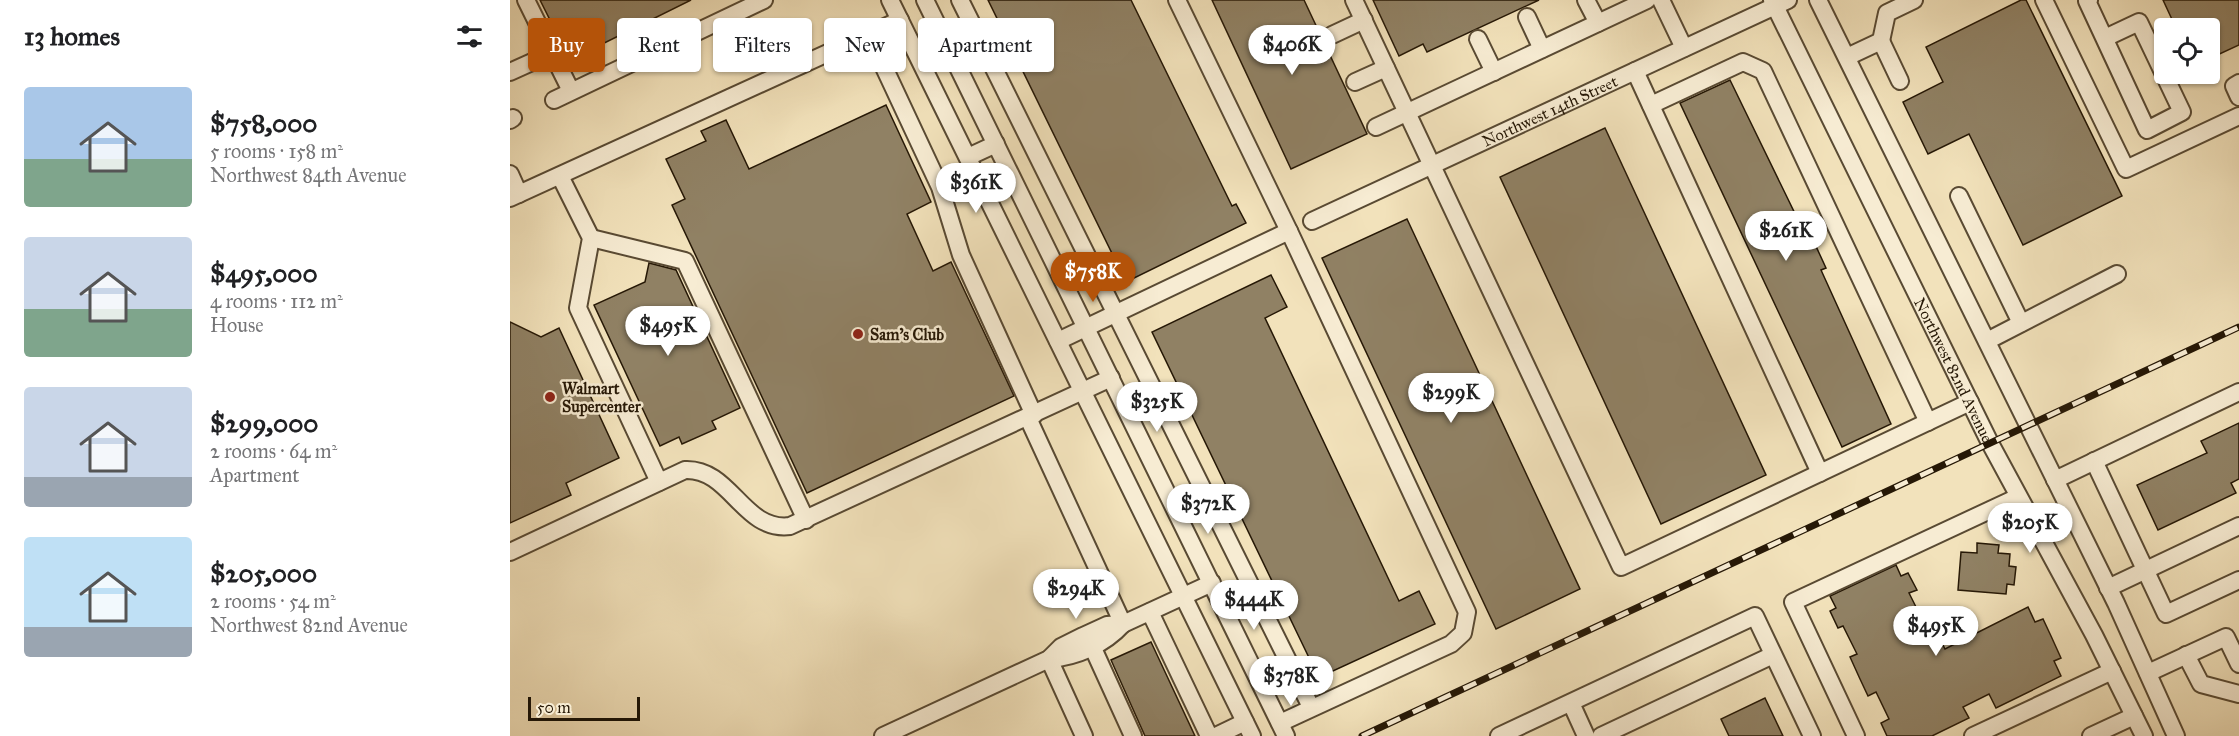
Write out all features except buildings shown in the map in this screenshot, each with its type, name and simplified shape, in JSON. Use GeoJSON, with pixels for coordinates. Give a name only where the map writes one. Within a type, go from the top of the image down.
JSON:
{"type":"FeatureCollection","features":[{"type":"Feature","properties":{"kind":"street"},"geometry":{"type":"LineString","coordinates":[[526,0],[535,18]]}},
{"type":"Feature","properties":{"kind":"street"},"geometry":{"type":"LineString","coordinates":[[554,100],[764,0]]}},
{"type":"Feature","properties":{"kind":"street"},"geometry":{"type":"LineString","coordinates":[[890,0],[899,18]]}},
{"type":"Feature","properties":{"kind":"street"},"geometry":{"type":"LineString","coordinates":[[925,0],[1283,730],[1311,707],[1451,644],[1462,633],[1467,618],[1465,606],[1289,231],[1177,0]]}},
{"type":"Feature","properties":{"kind":"street"},"geometry":{"type":"LineString","coordinates":[[960,0],[1311,707]]}},
{"type":"Feature","properties":{"kind":"street"},"geometry":{"type":"LineString","coordinates":[[1354,0],[1621,567],[1970,402]]}},
{"type":"Feature","properties":{"kind":"street"},"geometry":{"type":"LineString","coordinates":[[1586,0],[1598,23]]}},
{"type":"Feature","properties":{"kind":"street"},"geometry":{"type":"LineString","coordinates":[[1661,0],[1684,48]]}},
{"type":"Feature","properties":{"kind":"street"},"geometry":{"type":"LineString","coordinates":[[1818,0],[2108,588],[2176,736]]}},
{"type":"Feature","properties":{"kind":"street"},"geometry":{"type":"LineString","coordinates":[[1900,81],[1881,41],[1887,13],[1914,0]]}},
{"type":"Feature","properties":{"kind":"street"},"geometry":{"type":"LineString","coordinates":[[2044,0],[2126,169],[2239,116]]}},
{"type":"Feature","properties":{"kind":"street"},"geometry":{"type":"LineString","coordinates":[[2090,0],[2087,1],[2147,130],[2182,112],[2139,22],[2105,38]]}},
{"type":"Feature","properties":{"kind":"street"},"geometry":{"type":"LineString","coordinates":[[1376,127],[1643,1]]}},
{"type":"Feature","properties":{"kind":"street","name":"Northwest 14th Street"},"geometry":{"type":"LineString","coordinates":[[1312,220],[1432,166],[1778,2]]}},
{"type":"Feature","properties":{"kind":"street","name":"Northwest 82nd Avenue"},"geometry":{"type":"LineString","coordinates":[[1778,2],[1970,402],[2144,736]]}},
{"type":"Feature","properties":{"kind":"street"},"geometry":{"type":"LineString","coordinates":[[1527,17],[1542,49]]}},
{"type":"Feature","properties":{"kind":"street"},"geometry":{"type":"LineString","coordinates":[[1332,35],[1364,20]]}},
{"type":"Feature","properties":{"kind":"street"},"geometry":{"type":"LineString","coordinates":[[906,32],[1249,729],[1216,736]]}},
{"type":"Feature","properties":{"kind":"street"},"geometry":{"type":"LineString","coordinates":[[1478,39],[1494,72]]}},
{"type":"Feature","properties":{"kind":"street"},"geometry":{"type":"LineString","coordinates":[[1846,57],[1881,41]]}},
{"type":"Feature","properties":{"kind":"street"},"geometry":{"type":"LineString","coordinates":[[510,174],[514,196],[824,53]]}},
{"type":"Feature","properties":{"kind":"street"},"geometry":{"type":"LineString","coordinates":[[1651,105],[1743,62],[1763,71],[1928,422]]}},
{"type":"Feature","properties":{"kind":"street"},"geometry":{"type":"LineString","coordinates":[[510,72],[528,64]]}},
{"type":"Feature","properties":{"kind":"street"},"geometry":{"type":"LineString","coordinates":[[1355,82],[1386,68]]}},
{"type":"Feature","properties":{"kind":"street"},"geometry":{"type":"LineString","coordinates":[[1635,71],[1820,473]]}},
{"type":"Feature","properties":{"kind":"street"},"geometry":{"type":"LineString","coordinates":[[562,72],[571,91]]}},
{"type":"Feature","properties":{"kind":"street"},"geometry":{"type":"LineString","coordinates":[[885,72],[940,187],[961,255],[1123,624]]}},
{"type":"Feature","properties":{"kind":"street"},"geometry":{"type":"LineString","coordinates":[[2239,83],[2234,86],[2239,97]]}},
{"type":"Feature","properties":{"kind":"street"},"geometry":{"type":"LineString","coordinates":[[968,157],[996,144]]}},
{"type":"Feature","properties":{"kind":"street"},"geometry":{"type":"LineString","coordinates":[[560,176],[591,238],[578,308],[659,482]]}},
{"type":"Feature","properties":{"kind":"street"},"geometry":{"type":"LineString","coordinates":[[1959,196],[2021,323]]}},
{"type":"Feature","properties":{"kind":"street"},"geometry":{"type":"LineString","coordinates":[[1058,340],[1289,231]]}},
{"type":"Feature","properties":{"kind":"street"},"geometry":{"type":"LineString","coordinates":[[591,238],[686,261],[806,520]]}},
{"type":"Feature","properties":{"kind":"street"},"geometry":{"type":"LineString","coordinates":[[1986,340],[2117,274]]}},
{"type":"Feature","properties":{"kind":"street"},"geometry":{"type":"LineString","coordinates":[[510,552],[685,470],[698,469],[714,477],[764,523],[781,527],[806,520],[1111,378]]}},
{"type":"Feature","properties":{"kind":"street"},"geometry":{"type":"LineString","coordinates":[[2055,480],[2239,392]]}},
{"type":"Feature","properties":{"kind":"street"},"geometry":{"type":"LineString","coordinates":[[2094,461],[2166,614],[2239,580]]}},
{"type":"Feature","properties":{"kind":"street"},"geometry":{"type":"LineString","coordinates":[[1856,736],[1792,602],[2018,497]]}},
{"type":"Feature","properties":{"kind":"street"},"geometry":{"type":"LineString","coordinates":[[2108,588],[2239,526]]}},
{"type":"Feature","properties":{"kind":"street"},"geometry":{"type":"LineString","coordinates":[[1049,659],[1061,647],[1083,636],[1107,626],[1123,624],[1212,583]]}},
{"type":"Feature","properties":{"kind":"street"},"geometry":{"type":"LineString","coordinates":[[1150,612],[1209,736]]}},
{"type":"Feature","properties":{"kind":"street"},"geometry":{"type":"LineString","coordinates":[[1499,736],[1755,616],[1812,736]]}},
{"type":"Feature","properties":{"kind":"street"},"geometry":{"type":"LineString","coordinates":[[883,736],[1049,659],[1067,657],[1112,637],[1123,624]]}},
{"type":"Feature","properties":{"kind":"street"},"geometry":{"type":"LineString","coordinates":[[2148,673],[2226,637],[2239,664]]}},
{"type":"Feature","properties":{"kind":"street"},"geometry":{"type":"LineString","coordinates":[[1092,646],[1133,736]]}},
{"type":"Feature","properties":{"kind":"street"},"geometry":{"type":"LineString","coordinates":[[1601,736],[1773,655]]}},
{"type":"Feature","properties":{"kind":"street"},"geometry":{"type":"LineString","coordinates":[[2186,655],[2201,684],[2239,694]]}},
{"type":"Feature","properties":{"kind":"street"},"geometry":{"type":"LineString","coordinates":[[1049,659],[1084,736]]}},
{"type":"Feature","properties":{"kind":"street"},"geometry":{"type":"LineString","coordinates":[[1973,736],[2112,671]]}},
{"type":"Feature","properties":{"kind":"street"},"geometry":{"type":"LineString","coordinates":[[1571,703],[1586,736]]}},
{"type":"Feature","properties":{"kind":"street"},"geometry":{"type":"LineString","coordinates":[[2091,736],[2134,716]]}},
{"type":"Feature","properties":{"kind":"railway"},"geometry":{"type":"LineString","coordinates":[[1362,736],[2239,327]]}},
{"type":"Feature","properties":{"kind":"place","name":"Sam's Club"},"geometry":{"type":"Point","coordinates":[858,334]}},
{"type":"Feature","properties":{"kind":"place","name":"Walmart Supercenter"},"geometry":{"type":"Point","coordinates":[550,397]}}]}
